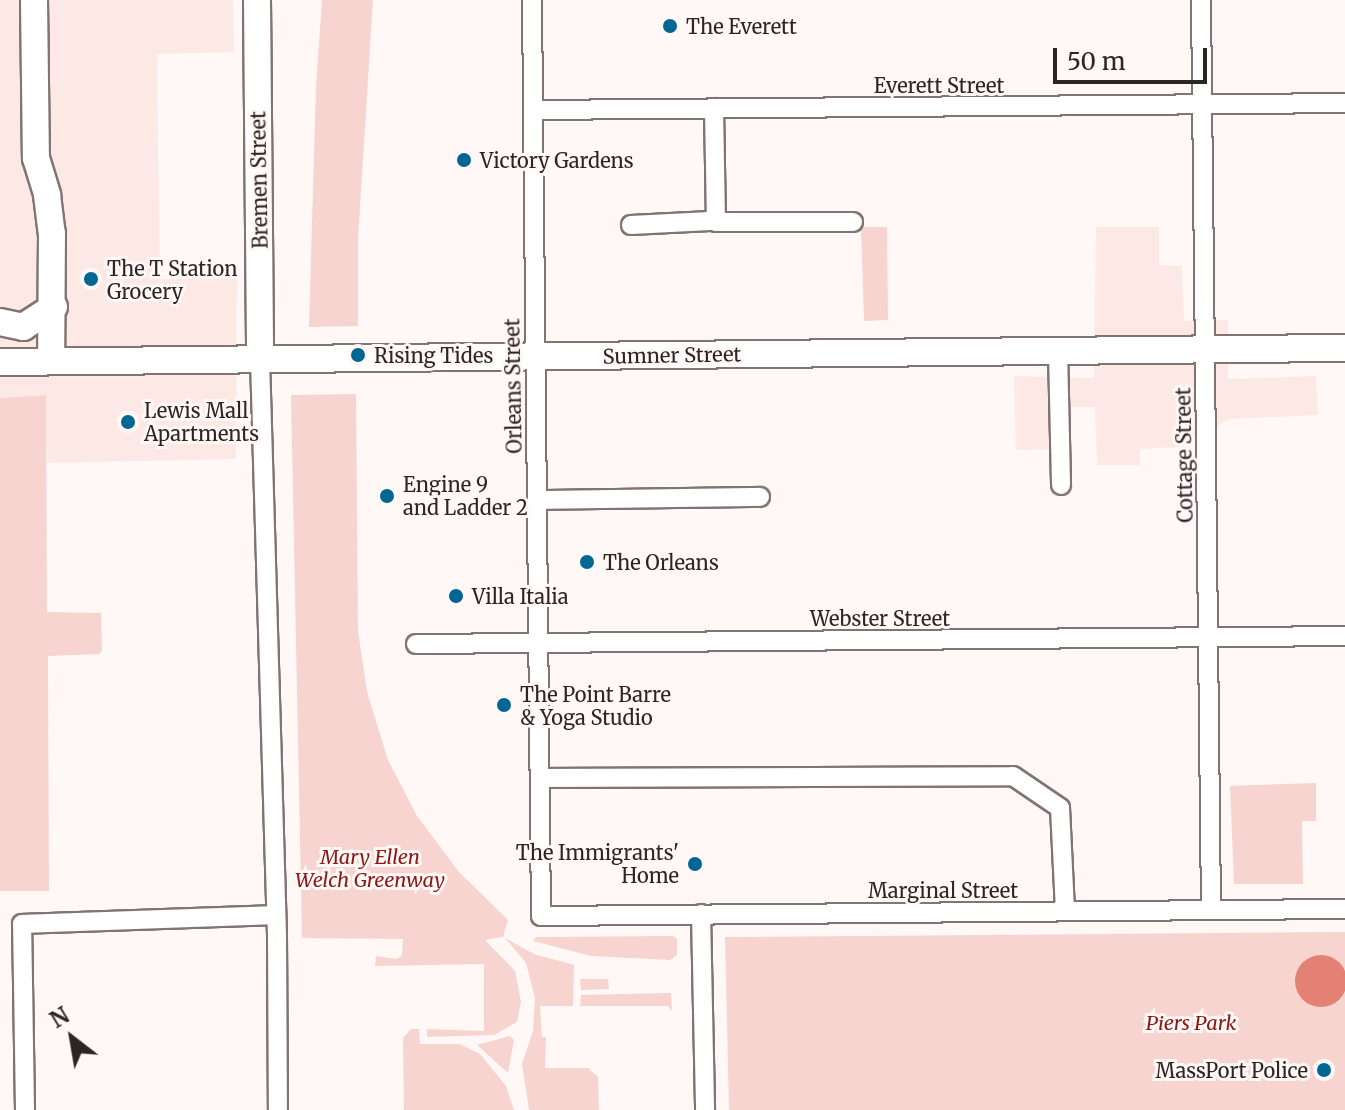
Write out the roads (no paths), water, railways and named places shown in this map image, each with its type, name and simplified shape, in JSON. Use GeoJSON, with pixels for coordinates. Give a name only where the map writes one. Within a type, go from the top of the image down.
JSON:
{"type":"FeatureCollection","features":[{"type":"Feature","properties":{"kind":"main road"},"geometry":{"type":"LineString","coordinates":[[34,0],[36,158],[51,214],[54,307],[51,361]]}},
{"type":"Feature","properties":{"kind":"main road","name":"Bremen Street"},"geometry":{"type":"LineString","coordinates":[[257,0],[260,359]]}},
{"type":"Feature","properties":{"kind":"main road"},"geometry":{"type":"LineString","coordinates":[[0,322],[23,327],[54,307]]}},
{"type":"Feature","properties":{"kind":"main road","name":"Sumner Street"},"geometry":{"type":"LineString","coordinates":[[0,362],[1345,348]]}},
{"type":"Feature","properties":{"kind":"street","name":"Orleans Street"},"geometry":{"type":"LineString","coordinates":[[532,0],[541,916]]}},
{"type":"Feature","properties":{"kind":"street","name":"Cottage Street"},"geometry":{"type":"LineString","coordinates":[[1201,0],[1211,910]]}},
{"type":"Feature","properties":{"kind":"street","name":"Everett Street"},"geometry":{"type":"LineString","coordinates":[[534,110],[1345,103]]}},
{"type":"Feature","properties":{"kind":"street"},"geometry":{"type":"LineString","coordinates":[[714,108],[714,217],[720,223],[853,222]]}},
{"type":"Feature","properties":{"kind":"street"},"geometry":{"type":"LineString","coordinates":[[631,225],[710,221],[714,217]]}},
{"type":"Feature","properties":{"kind":"street"},"geometry":{"type":"LineString","coordinates":[[1058,351],[1061,485]]}},
{"type":"Feature","properties":{"kind":"street"},"geometry":{"type":"LineString","coordinates":[[260,359],[276,915],[278,1110]]}},
{"type":"Feature","properties":{"kind":"street"},"geometry":{"type":"LineString","coordinates":[[537,500],[760,497]]}},
{"type":"Feature","properties":{"kind":"street","name":"Webster Street"},"geometry":{"type":"LineString","coordinates":[[416,644],[1345,636]]}},
{"type":"Feature","properties":{"kind":"street"},"geometry":{"type":"LineString","coordinates":[[540,778],[1013,776],[1060,808],[1065,911]]}},
{"type":"Feature","properties":{"kind":"street","name":"Marginal Street"},"geometry":{"type":"LineString","coordinates":[[541,916],[1345,909]]}},
{"type":"Feature","properties":{"kind":"street"},"geometry":{"type":"LineString","coordinates":[[701,914],[705,1110]]}},
{"type":"Feature","properties":{"kind":"street"},"geometry":{"type":"LineString","coordinates":[[25,1110],[22,924],[276,915]]}},
{"type":"Feature","properties":{"kind":"place","name":"The Everett"},"geometry":{"type":"Point","coordinates":[670,26]}},
{"type":"Feature","properties":{"kind":"place","name":"Victory Gardens"},"geometry":{"type":"Point","coordinates":[464,160]}},
{"type":"Feature","properties":{"kind":"place","name":"The T Station Grocery"},"geometry":{"type":"Point","coordinates":[91,279]}},
{"type":"Feature","properties":{"kind":"place","name":"Rising Tides"},"geometry":{"type":"Point","coordinates":[358,355]}},
{"type":"Feature","properties":{"kind":"place","name":"Lewis Mall Apartments"},"geometry":{"type":"Point","coordinates":[128,422]}},
{"type":"Feature","properties":{"kind":"place","name":"Engine 9 and Ladder 2"},"geometry":{"type":"Point","coordinates":[387,496]}},
{"type":"Feature","properties":{"kind":"place","name":"The Orleans"},"geometry":{"type":"Point","coordinates":[587,562]}},
{"type":"Feature","properties":{"kind":"place","name":"Villa Italia"},"geometry":{"type":"Point","coordinates":[456,596]}},
{"type":"Feature","properties":{"kind":"place","name":"The Point Barre & Yoga Studio"},"geometry":{"type":"Point","coordinates":[504,705]}},
{"type":"Feature","properties":{"kind":"place","name":"The Immigrants' Home"},"geometry":{"type":"Point","coordinates":[695,864]}},
{"type":"Feature","properties":{"kind":"place","name":"MassPort Police"},"geometry":{"type":"Point","coordinates":[1324,1070]}},
{"type":"Feature","properties":{"kind":"park label","name":"Mary Ellen Welch Greenway"},"geometry":{"type":"Point","coordinates":[370,868]}},
{"type":"Feature","properties":{"kind":"park label","name":"Piers Park"},"geometry":{"type":"Point","coordinates":[1191,1022]}}]}
